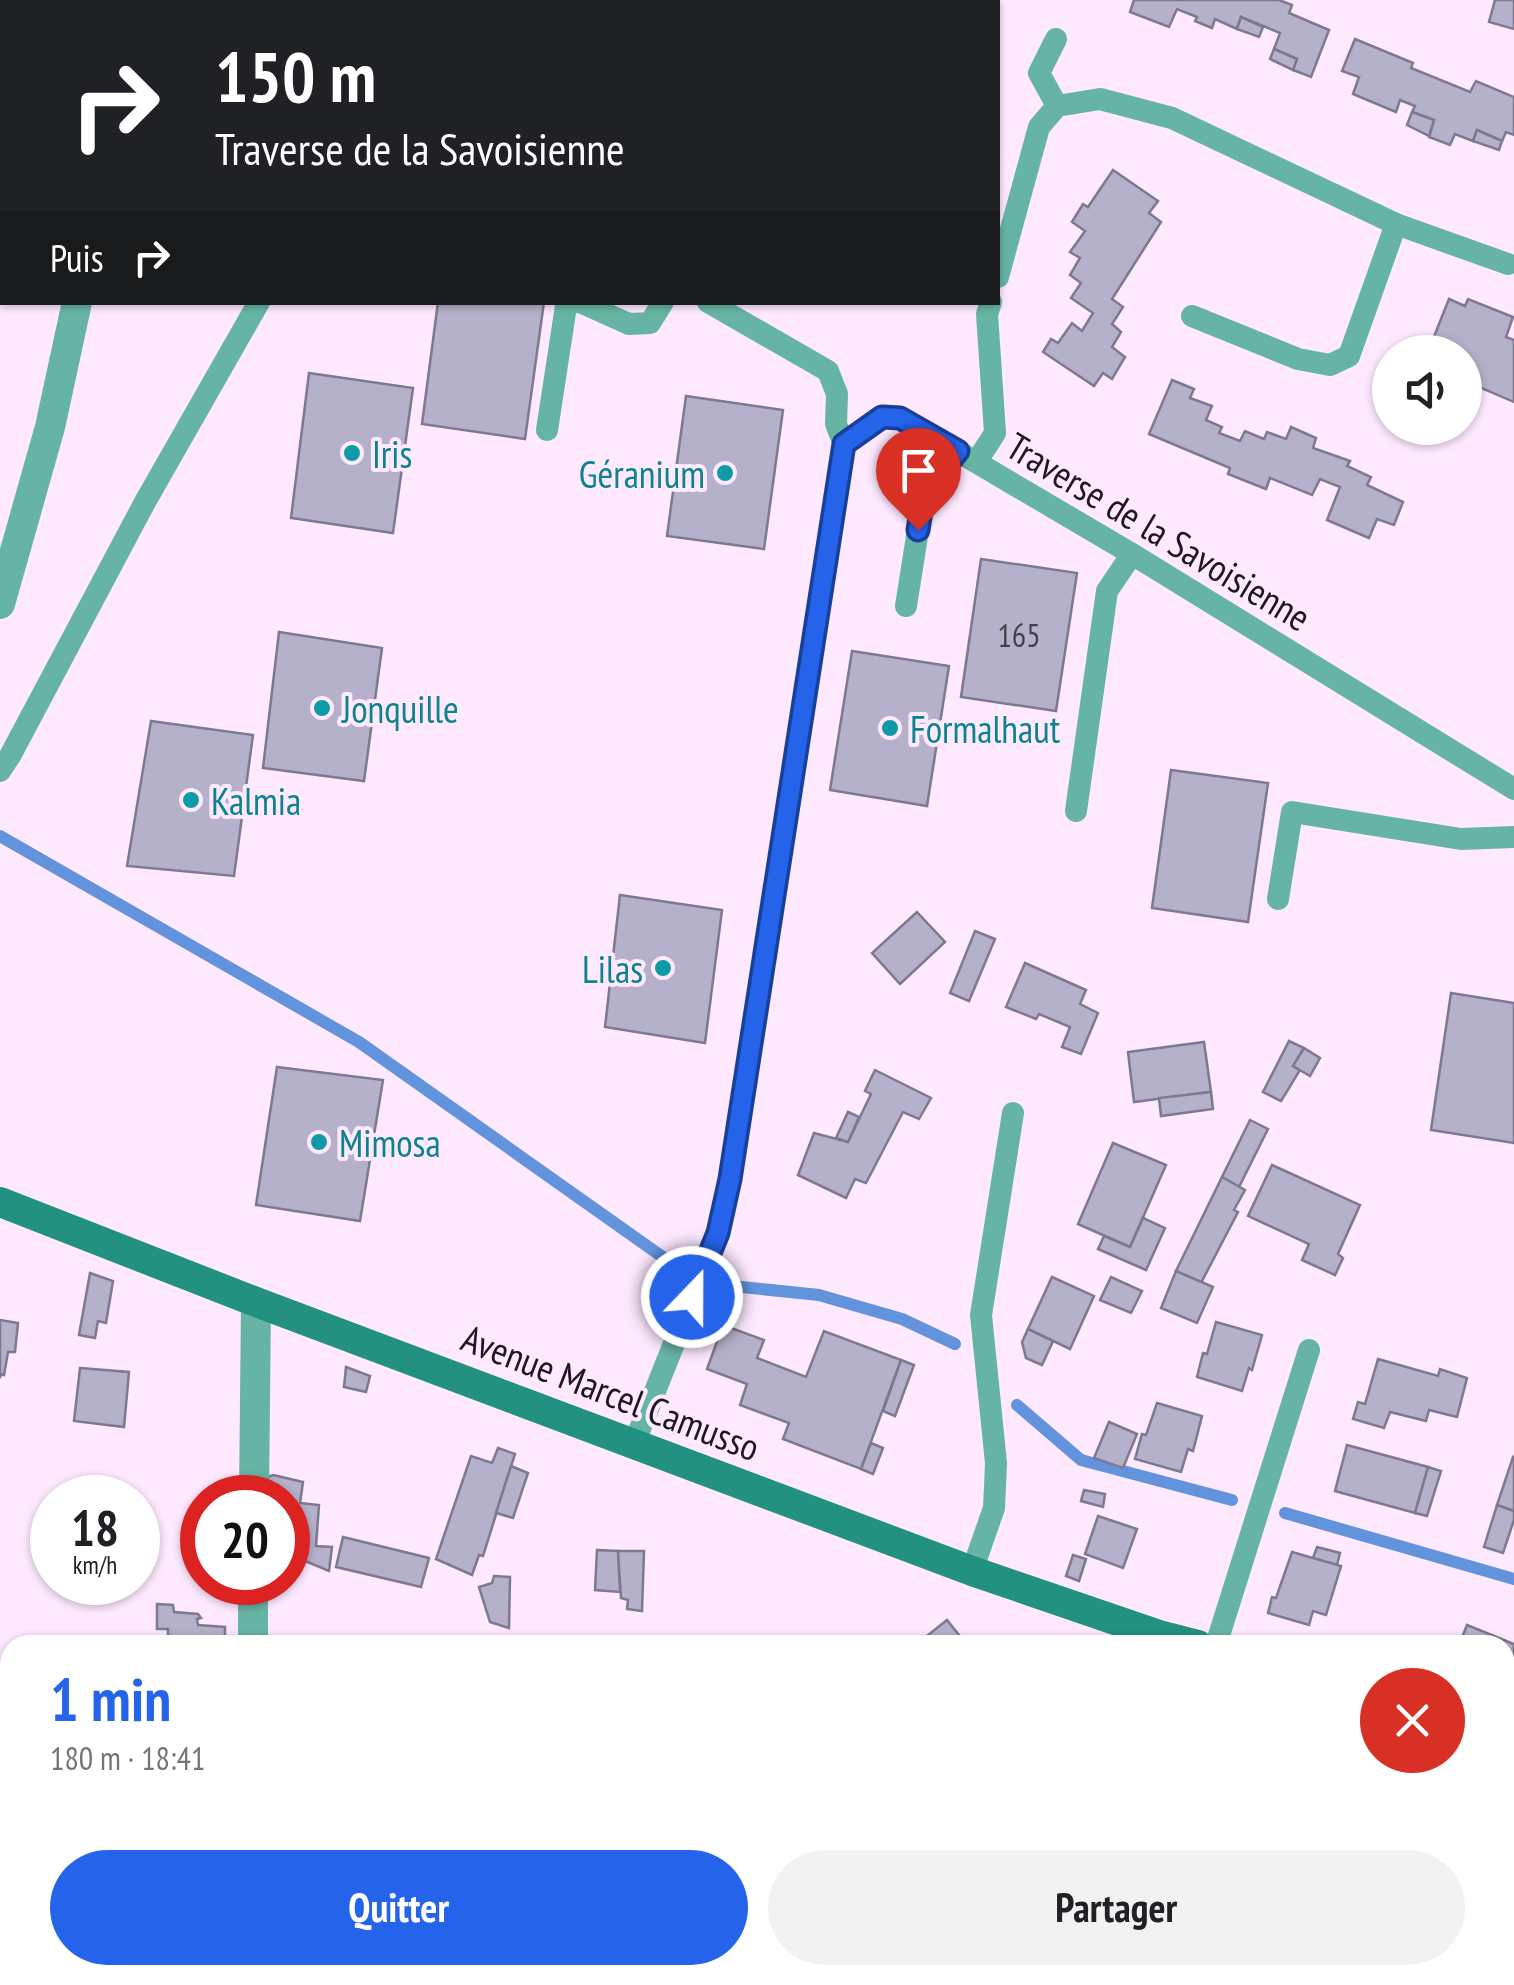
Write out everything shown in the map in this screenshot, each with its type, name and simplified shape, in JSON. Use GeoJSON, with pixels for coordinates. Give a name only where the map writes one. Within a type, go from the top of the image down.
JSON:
{"type":"FeatureCollection","features":[{"type":"Feature","properties":{"kind":"street"},"geometry":{"type":"LineString","coordinates":[[0,604],[50,427],[76,305]]}},
{"type":"Feature","properties":{"kind":"street","name":"Avenue Marcel Camusso"},"geometry":{"type":"LineString","coordinates":[[0,1202],[972,1571],[1156,1635]]}},
{"type":"Feature","properties":{"kind":"street"},"geometry":{"type":"LineString","coordinates":[[254,1475],[256,1302]]}},
{"type":"Feature","properties":{"kind":"street"},"geometry":{"type":"LineString","coordinates":[[253,1635],[254,1605]]}},
{"type":"Feature","properties":{"kind":"lane"},"geometry":{"type":"LineString","coordinates":[[1056,38],[1039,73],[1057,106]]}},
{"type":"Feature","properties":{"kind":"lane"},"geometry":{"type":"LineString","coordinates":[[1000,270],[1039,128],[1057,106],[1100,98],[1172,118],[1396,224],[1508,264]]}},
{"type":"Feature","properties":{"kind":"lane"},"geometry":{"type":"LineString","coordinates":[[1192,316],[1298,359],[1330,366],[1349,356],[1396,224]]}},
{"type":"Feature","properties":{"kind":"lane"},"geometry":{"type":"LineString","coordinates":[[0,771],[257,305]]}},
{"type":"Feature","properties":{"kind":"lane"},"geometry":{"type":"LineString","coordinates":[[548,430],[569,305]]}},
{"type":"Feature","properties":{"kind":"lane"},"geometry":{"type":"LineString","coordinates":[[584,305],[629,324],[650,323],[661,305]]}},
{"type":"Feature","properties":{"kind":"lane"},"geometry":{"type":"LineString","coordinates":[[634,1444],[718,1233],[844,444],[836,424],[837,394],[828,371],[713,305]]}},
{"type":"Feature","properties":{"kind":"lane"},"geometry":{"type":"LineString","coordinates":[[906,606],[924,492],[995,432],[989,305]]}},
{"type":"Feature","properties":{"kind":"lane","name":"Traverse de la Savoisienne"},"geometry":{"type":"LineString","coordinates":[[844,444],[882,417],[900,418],[1132,554],[1514,789]]}},
{"type":"Feature","properties":{"kind":"lane"},"geometry":{"type":"LineString","coordinates":[[1076,811],[1107,591],[1132,554]]}},
{"type":"Feature","properties":{"kind":"lane"},"geometry":{"type":"LineString","coordinates":[[1278,899],[1292,812],[1461,839],[1514,837]]}},
{"type":"Feature","properties":{"kind":"lane"},"geometry":{"type":"LineString","coordinates":[[972,1571],[994,1508],[996,1463],[980,1315],[1013,1113]]}},
{"type":"Feature","properties":{"kind":"lane"},"geometry":{"type":"LineString","coordinates":[[1219,1635],[1310,1350]]}},
{"type":"Feature","properties":{"kind":"building"},"geometry":{"type":"Polygon","coordinates":[[[1134,0],[1279,0],[1292,5],[1289,13],[1329,30],[1311,77],[1293,70],[1297,59],[1274,49],[1280,33],[1241,17],[1237,29],[1215,19],[1212,28],[1177,9],[1169,27],[1130,12],[1134,0]]]}},
{"type":"Feature","properties":{"kind":"building"},"geometry":{"type":"Polygon","coordinates":[[[1495,0],[1514,0],[1514,29],[1489,22],[1495,0]]]}},
{"type":"Feature","properties":{"kind":"building"},"geometry":{"type":"Polygon","coordinates":[[[1241,17],[1263,27],[1259,37],[1237,29],[1241,17]]]}},
{"type":"Feature","properties":{"kind":"building"},"geometry":{"type":"Polygon","coordinates":[[[1355,39],[1470,92],[1476,81],[1514,97],[1514,135],[1506,132],[1502,141],[1477,130],[1473,141],[1455,134],[1450,145],[1429,137],[1434,120],[1412,112],[1415,106],[1400,100],[1396,112],[1353,94],[1359,77],[1342,71],[1355,39]]]}},
{"type":"Feature","properties":{"kind":"building"},"geometry":{"type":"Polygon","coordinates":[[[1274,49],[1297,59],[1293,70],[1270,59],[1274,49]]]}},
{"type":"Feature","properties":{"kind":"building"},"geometry":{"type":"Polygon","coordinates":[[[1412,112],[1434,120],[1429,136],[1407,125],[1412,112]]]}},
{"type":"Feature","properties":{"kind":"building"},"geometry":{"type":"Polygon","coordinates":[[[1477,130],[1502,141],[1499,150],[1473,141],[1477,130]]]}},
{"type":"Feature","properties":{"kind":"building"},"geometry":{"type":"Polygon","coordinates":[[[1113,170],[1158,201],[1149,213],[1161,222],[1112,299],[1123,307],[1112,324],[1121,332],[1112,347],[1125,357],[1112,379],[1103,373],[1094,386],[1043,352],[1051,339],[1058,343],[1072,323],[1082,331],[1093,313],[1071,298],[1081,283],[1070,275],[1080,258],[1070,252],[1085,231],[1072,222],[1083,204],[1088,207],[1113,170]]]}},
{"type":"Feature","properties":{"kind":"building"},"geometry":{"type":"Polygon","coordinates":[[[1449,299],[1465,306],[1468,299],[1513,317],[1506,337],[1514,340],[1514,402],[1482,388],[1482,335],[1435,335],[1449,299]]]}},
{"type":"Feature","properties":{"kind":"building"},"geometry":{"type":"Polygon","coordinates":[[[438,305],[544,305],[525,439],[422,424],[438,305]]]}},
{"type":"Feature","properties":{"kind":"building","name":"Iris"},"geometry":{"type":"Polygon","coordinates":[[[309,373],[413,388],[393,533],[291,518],[309,373]]]}},
{"type":"Feature","properties":{"kind":"building"},"geometry":{"type":"Polygon","coordinates":[[[1172,380],[1194,389],[1190,398],[1212,406],[1206,420],[1222,427],[1219,433],[1240,441],[1245,431],[1264,439],[1267,432],[1286,439],[1291,427],[1316,438],[1313,448],[1350,461],[1347,466],[1371,477],[1367,485],[1403,502],[1394,525],[1377,519],[1369,538],[1327,520],[1340,487],[1320,479],[1312,495],[1270,478],[1266,489],[1228,474],[1230,468],[1149,434],[1172,380]]]}},
{"type":"Feature","properties":{"kind":"building","name":"Géranium"},"geometry":{"type":"Polygon","coordinates":[[[686,396],[783,410],[764,549],[667,536],[686,396]]]}},
{"type":"Feature","properties":{"kind":"building"},"geometry":{"type":"Polygon","coordinates":[[[981,559],[1077,573],[1056,711],[961,697],[981,559]]]}},
{"type":"Feature","properties":{"kind":"building","name":"Jonquille"},"geometry":{"type":"Polygon","coordinates":[[[279,632],[382,648],[364,781],[263,768],[279,632]]]}},
{"type":"Feature","properties":{"kind":"building","name":"Formalhaut"},"geometry":{"type":"Polygon","coordinates":[[[852,651],[949,666],[927,806],[830,790],[852,651]]]}},
{"type":"Feature","properties":{"kind":"building","name":"Kalmia"},"geometry":{"type":"Polygon","coordinates":[[[151,721],[253,735],[234,876],[127,866],[151,721]]]}},
{"type":"Feature","properties":{"kind":"building"},"geometry":{"type":"Polygon","coordinates":[[[1171,770],[1268,783],[1248,922],[1152,908],[1171,770]]]}},
{"type":"Feature","properties":{"kind":"building","name":"Lilas"},"geometry":{"type":"Polygon","coordinates":[[[620,895],[722,910],[705,1043],[605,1027],[620,895]]]}},
{"type":"Feature","properties":{"kind":"building"},"geometry":{"type":"Polygon","coordinates":[[[917,912],[945,942],[900,984],[872,953],[917,912]]]}},
{"type":"Feature","properties":{"kind":"building"},"geometry":{"type":"Polygon","coordinates":[[[975,931],[995,939],[969,1001],[950,993],[975,931]]]}},
{"type":"Feature","properties":{"kind":"building"},"geometry":{"type":"Polygon","coordinates":[[[1025,963],[1086,990],[1080,1004],[1098,1013],[1081,1054],[1062,1047],[1070,1027],[1039,1014],[1036,1019],[1006,1007],[1025,963]]]}},
{"type":"Feature","properties":{"kind":"building"},"geometry":{"type":"Polygon","coordinates":[[[1451,993],[1514,1003],[1514,1143],[1431,1130],[1451,993]]]}},
{"type":"Feature","properties":{"kind":"building"},"geometry":{"type":"Polygon","coordinates":[[[1289,1041],[1304,1048],[1293,1066],[1300,1070],[1281,1101],[1263,1092],[1289,1041]]]}},
{"type":"Feature","properties":{"kind":"building"},"geometry":{"type":"Polygon","coordinates":[[[1204,1042],[1211,1092],[1134,1102],[1128,1052],[1204,1042]]]}},
{"type":"Feature","properties":{"kind":"building"},"geometry":{"type":"Polygon","coordinates":[[[1304,1048],[1320,1058],[1310,1076],[1293,1066],[1304,1048]]]}},
{"type":"Feature","properties":{"kind":"building","name":"Mimosa"},"geometry":{"type":"Polygon","coordinates":[[[277,1067],[383,1080],[360,1221],[256,1205],[277,1067]]]}},
{"type":"Feature","properties":{"kind":"building"},"geometry":{"type":"Polygon","coordinates":[[[875,1070],[931,1098],[919,1119],[903,1112],[866,1183],[855,1179],[846,1198],[798,1175],[814,1133],[848,1142],[871,1094],[865,1091],[875,1070]]]}},
{"type":"Feature","properties":{"kind":"building"},"geometry":{"type":"Polygon","coordinates":[[[1211,1092],[1213,1109],[1161,1116],[1159,1098],[1211,1092]]]}},
{"type":"Feature","properties":{"kind":"building"},"geometry":{"type":"Polygon","coordinates":[[[848,1112],[859,1117],[848,1142],[836,1138],[848,1112]]]}},
{"type":"Feature","properties":{"kind":"building"},"geometry":{"type":"Polygon","coordinates":[[[1250,1120],[1268,1129],[1239,1187],[1222,1177],[1250,1120]]]}},
{"type":"Feature","properties":{"kind":"building"},"geometry":{"type":"Polygon","coordinates":[[[1113,1143],[1166,1165],[1130,1247],[1078,1224],[1113,1143]]]}},
{"type":"Feature","properties":{"kind":"building"},"geometry":{"type":"Polygon","coordinates":[[[1272,1165],[1360,1205],[1338,1254],[1343,1258],[1335,1275],[1302,1260],[1309,1244],[1248,1216],[1272,1165]]]}},
{"type":"Feature","properties":{"kind":"building"},"geometry":{"type":"Polygon","coordinates":[[[1222,1177],[1245,1190],[1234,1210],[1238,1212],[1201,1283],[1176,1271],[1222,1177]]]}},
{"type":"Feature","properties":{"kind":"building"},"geometry":{"type":"Polygon","coordinates":[[[1143,1218],[1165,1228],[1146,1270],[1098,1249],[1104,1236],[1130,1247],[1143,1218]]]}},
{"type":"Feature","properties":{"kind":"building"},"geometry":{"type":"Polygon","coordinates":[[[1176,1271],[1213,1287],[1197,1323],[1161,1308],[1176,1271]]]}},
{"type":"Feature","properties":{"kind":"building"},"geometry":{"type":"Polygon","coordinates":[[[90,1273],[113,1281],[106,1323],[98,1321],[95,1338],[79,1335],[90,1273]]]}},
{"type":"Feature","properties":{"kind":"building"},"geometry":{"type":"Polygon","coordinates":[[[1052,1277],[1094,1296],[1070,1349],[1028,1329],[1052,1277]]]}},
{"type":"Feature","properties":{"kind":"building"},"geometry":{"type":"Polygon","coordinates":[[[1111,1277],[1142,1291],[1131,1313],[1100,1300],[1111,1277]]]}},
{"type":"Feature","properties":{"kind":"building"},"geometry":{"type":"Polygon","coordinates":[[[0,1320],[18,1323],[15,1352],[8,1352],[0,1378],[0,1320]]]}},
{"type":"Feature","properties":{"kind":"building"},"geometry":{"type":"Polygon","coordinates":[[[1216,1322],[1262,1335],[1242,1391],[1197,1377],[1216,1322]]]}},
{"type":"Feature","properties":{"kind":"building"},"geometry":{"type":"Polygon","coordinates":[[[723,1325],[764,1340],[757,1358],[806,1377],[824,1331],[901,1360],[861,1469],[783,1439],[789,1423],[740,1405],[747,1384],[707,1369],[723,1325]]]}},
{"type":"Feature","properties":{"kind":"building"},"geometry":{"type":"Polygon","coordinates":[[[1028,1329],[1053,1341],[1042,1365],[1026,1358],[1022,1342],[1028,1329]]]}},
{"type":"Feature","properties":{"kind":"building"},"geometry":{"type":"Polygon","coordinates":[[[1378,1359],[1438,1376],[1440,1369],[1467,1378],[1457,1417],[1429,1410],[1426,1421],[1390,1412],[1384,1428],[1353,1419],[1358,1402],[1365,1404],[1378,1359]]]}},
{"type":"Feature","properties":{"kind":"building"},"geometry":{"type":"Polygon","coordinates":[[[901,1360],[914,1365],[895,1416],[883,1411],[901,1360]]]}},
{"type":"Feature","properties":{"kind":"building"},"geometry":{"type":"Polygon","coordinates":[[[346,1367],[370,1376],[366,1392],[344,1387],[346,1367]]]}},
{"type":"Feature","properties":{"kind":"building"},"geometry":{"type":"Polygon","coordinates":[[[80,1368],[129,1372],[124,1427],[74,1421],[80,1368]]]}},
{"type":"Feature","properties":{"kind":"building"},"geometry":{"type":"Polygon","coordinates":[[[1157,1403],[1202,1416],[1193,1451],[1188,1449],[1181,1472],[1135,1459],[1157,1403]]]}},
{"type":"Feature","properties":{"kind":"building"},"geometry":{"type":"Polygon","coordinates":[[[1109,1422],[1137,1434],[1123,1468],[1094,1458],[1109,1422]]]}},
{"type":"Feature","properties":{"kind":"building"},"geometry":{"type":"Polygon","coordinates":[[[871,1443],[883,1448],[873,1474],[861,1469],[871,1443]]]}},
{"type":"Feature","properties":{"kind":"building"},"geometry":{"type":"Polygon","coordinates":[[[1347,1445],[1428,1467],[1415,1513],[1335,1491],[1347,1445]]]}},
{"type":"Feature","properties":{"kind":"building"},"geometry":{"type":"Polygon","coordinates":[[[498,1448],[515,1454],[483,1556],[479,1555],[472,1575],[436,1559],[471,1456],[492,1463],[498,1448]]]}},
{"type":"Feature","properties":{"kind":"building"},"geometry":{"type":"Polygon","coordinates":[[[1514,1458],[1514,1511],[1497,1505],[1514,1458]]]}},
{"type":"Feature","properties":{"kind":"building"},"geometry":{"type":"Polygon","coordinates":[[[511,1466],[528,1473],[513,1518],[496,1513],[511,1466]]]}},
{"type":"Feature","properties":{"kind":"building"},"geometry":{"type":"Polygon","coordinates":[[[1428,1467],[1441,1471],[1427,1516],[1415,1513],[1428,1467]]]}},
{"type":"Feature","properties":{"kind":"building"},"geometry":{"type":"Polygon","coordinates":[[[1084,1490],[1105,1494],[1103,1507],[1081,1501],[1084,1490]]]}},
{"type":"Feature","properties":{"kind":"building"},"geometry":{"type":"Polygon","coordinates":[[[310,1504],[319,1505],[316,1546],[332,1547],[329,1571],[310,1563],[310,1504]]]}},
{"type":"Feature","properties":{"kind":"building"},"geometry":{"type":"Polygon","coordinates":[[[1497,1505],[1514,1511],[1503,1553],[1484,1547],[1497,1505]]]}},
{"type":"Feature","properties":{"kind":"building"},"geometry":{"type":"Polygon","coordinates":[[[1098,1516],[1137,1529],[1123,1568],[1085,1554],[1098,1516]]]}},
{"type":"Feature","properties":{"kind":"building"},"geometry":{"type":"Polygon","coordinates":[[[343,1537],[429,1558],[421,1587],[336,1567],[343,1537]]]}},
{"type":"Feature","properties":{"kind":"building"},"geometry":{"type":"Polygon","coordinates":[[[1317,1547],[1340,1553],[1337,1565],[1313,1558],[1317,1547]]]}},
{"type":"Feature","properties":{"kind":"building"},"geometry":{"type":"Polygon","coordinates":[[[597,1550],[618,1551],[620,1592],[595,1590],[597,1550]]]}},
{"type":"Feature","properties":{"kind":"building"},"geometry":{"type":"Polygon","coordinates":[[[618,1551],[644,1551],[642,1611],[627,1609],[628,1600],[621,1598],[618,1551]]]}},
{"type":"Feature","properties":{"kind":"building"},"geometry":{"type":"Polygon","coordinates":[[[1292,1552],[1341,1566],[1326,1615],[1313,1611],[1309,1625],[1268,1613],[1292,1552]]]}},
{"type":"Feature","properties":{"kind":"building"},"geometry":{"type":"Polygon","coordinates":[[[1073,1555],[1086,1559],[1079,1581],[1066,1576],[1073,1555]]]}},
{"type":"Feature","properties":{"kind":"building"},"geometry":{"type":"Polygon","coordinates":[[[494,1576],[510,1577],[509,1628],[490,1622],[479,1587],[492,1583],[494,1576]]]}},
{"type":"Feature","properties":{"kind":"building"},"geometry":{"type":"Polygon","coordinates":[[[157,1605],[173,1605],[174,1612],[198,1614],[198,1625],[225,1627],[225,1635],[168,1635],[168,1629],[157,1629],[157,1605]]]}},
{"type":"Feature","properties":{"kind":"building"},"geometry":{"type":"Polygon","coordinates":[[[947,1620],[959,1635],[928,1635],[947,1620]]]}},
{"type":"Feature","properties":{"kind":"building"},"geometry":{"type":"Polygon","coordinates":[[[1467,1625],[1492,1635],[1463,1635],[1467,1625]]]}},
{"type":"Feature","properties":{"kind":"waterway"},"geometry":{"type":"LineString","coordinates":[[0,836],[359,1042],[688,1275]]}},
{"type":"Feature","properties":{"kind":"waterway"},"geometry":{"type":"LineString","coordinates":[[722,1285],[819,1295],[902,1319],[955,1344]]}},
{"type":"Feature","properties":{"kind":"waterway"},"geometry":{"type":"LineString","coordinates":[[1017,1405],[1081,1460],[1232,1500]]}},
{"type":"Feature","properties":{"kind":"waterway"},"geometry":{"type":"LineString","coordinates":[[1285,1513],[1514,1579]]}},
{"type":"Feature","properties":{"kind":"place","name":"Iris"},"geometry":{"type":"Point","coordinates":[352,453]}},
{"type":"Feature","properties":{"kind":"place","name":"Géranium"},"geometry":{"type":"Point","coordinates":[725,473]}},
{"type":"Feature","properties":{"kind":"place","name":"Jonquille"},"geometry":{"type":"Point","coordinates":[322,708]}},
{"type":"Feature","properties":{"kind":"place","name":"Formalhaut"},"geometry":{"type":"Point","coordinates":[890,728]}},
{"type":"Feature","properties":{"kind":"place","name":"Kalmia"},"geometry":{"type":"Point","coordinates":[191,800]}},
{"type":"Feature","properties":{"kind":"place","name":"Lilas"},"geometry":{"type":"Point","coordinates":[663,968]}},
{"type":"Feature","properties":{"kind":"place","name":"Mimosa"},"geometry":{"type":"Point","coordinates":[319,1142]}},
{"type":"Feature","properties":{"kind":"route"},"geometry":{"type":"LineString","coordinates":[[692,1297],[718,1233],[730,1179],[844,444],[882,417],[900,418],[958,451],[924,492],[918,530]]}}]}
